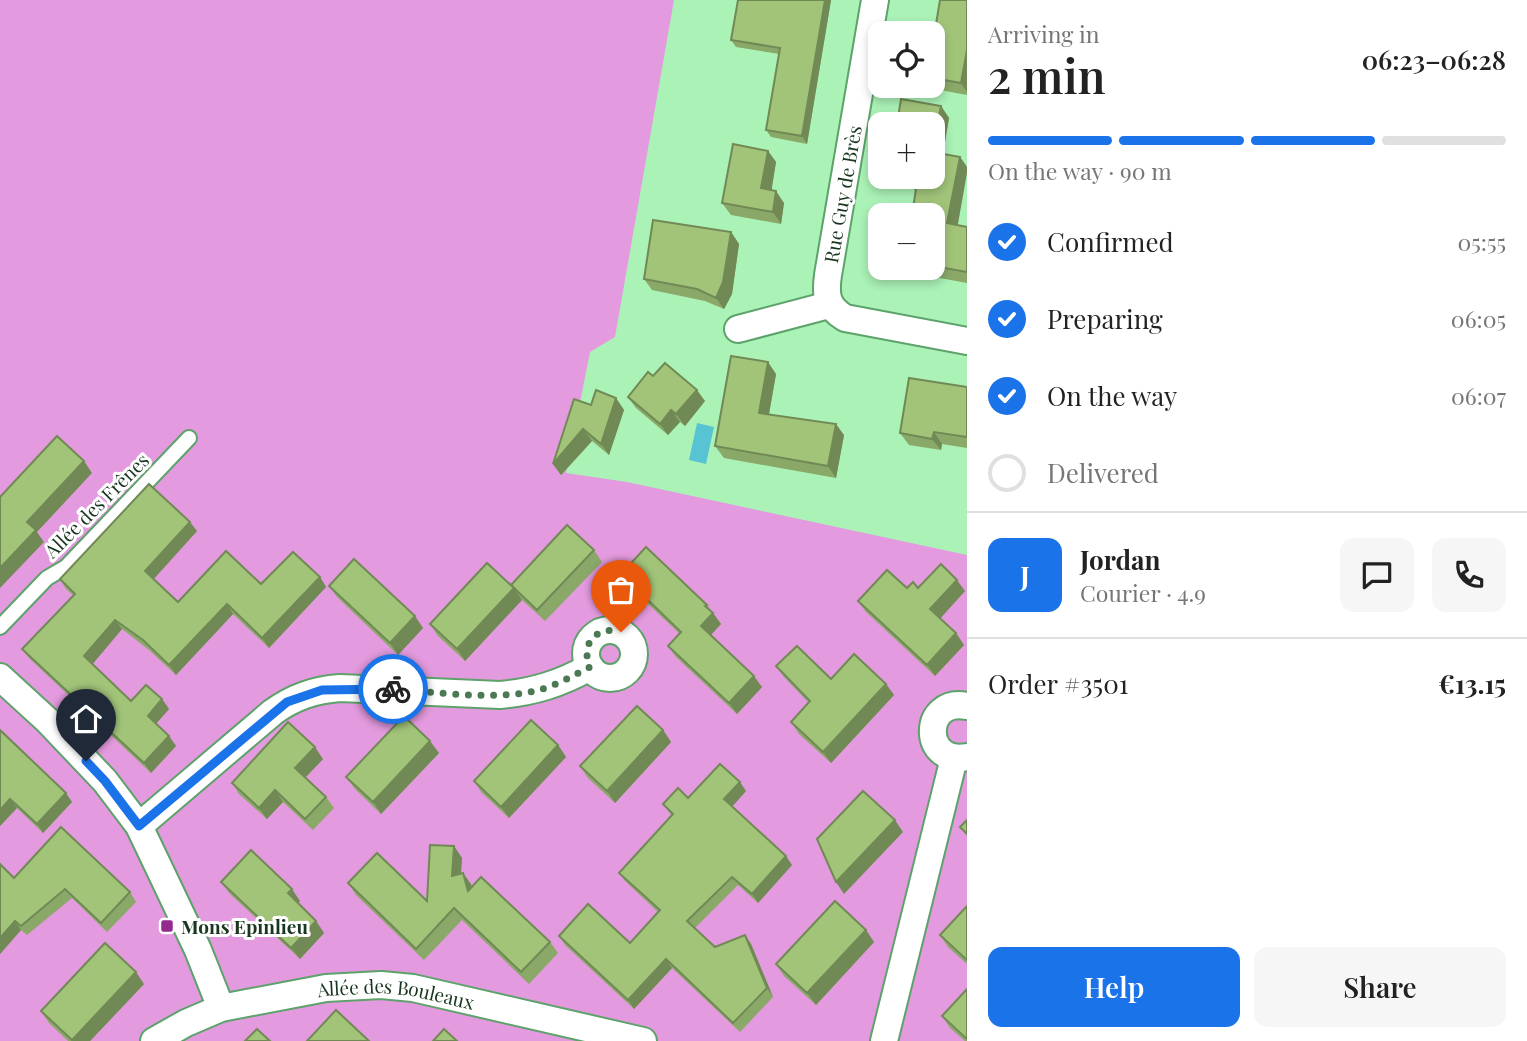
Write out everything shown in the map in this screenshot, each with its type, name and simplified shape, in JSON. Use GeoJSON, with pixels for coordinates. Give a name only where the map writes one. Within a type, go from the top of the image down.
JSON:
{"type":"FeatureCollection","features":[{"type":"Feature","properties":{"kind":"street","name":"Rue Guy de Brès"},"geometry":{"type":"LineString","coordinates":[[829,305],[826,291],[828,275],[875,0]]}},
{"type":"Feature","properties":{"kind":"street"},"geometry":{"type":"LineString","coordinates":[[738,329],[829,305],[845,318],[967,341]]}},
{"type":"Feature","properties":{"kind":"street"},"geometry":{"type":"LineString","coordinates":[[139,826],[273,712],[303,695],[340,688],[500,695],[526,693],[559,683],[590,667]]}},
{"type":"Feature","properties":{"kind":"street"},"geometry":{"type":"LineString","coordinates":[[0,677],[48,721],[105,781],[139,826],[198,950],[221,1008]]}},
{"type":"Feature","properties":{"kind":"street"},"geometry":{"type":"LineString","coordinates":[[884,1041],[961,757],[941,751],[936,745],[932,728],[934,719],[947,707],[956,704],[967,706]]}},
{"type":"Feature","properties":{"kind":"street","name":"Allée des Bouleaux"},"geometry":{"type":"LineString","coordinates":[[154,1041],[221,1008],[326,988],[381,985],[413,988],[643,1041]]}},
{"type":"Feature","properties":{"kind":"lane","name":"Allée des Frênes"},"geometry":{"type":"LineString","coordinates":[[0,627],[47,578],[66,567],[189,438]]}},
{"type":"Feature","properties":{"kind":"shaded area"},"geometry":{"type":"Polygon","coordinates":[[[0,0],[674,0],[615,337],[590,352],[566,473],[627,482],[967,555],[967,1041],[0,1041],[0,0]]]}},
{"type":"Feature","properties":{"kind":"water"},"geometry":{"type":"Polygon","coordinates":[[[697,423],[714,427],[706,464],[689,460],[697,423]]]}},
{"type":"Feature","properties":{"kind":"building"},"geometry":{"type":"Polygon","coordinates":[[[738,0],[825,0],[802,136],[766,130],[780,48],[731,40],[738,0]]]}},
{"type":"Feature","properties":{"kind":"building"},"geometry":{"type":"Polygon","coordinates":[[[940,0],[967,0],[967,50],[961,83],[945,80],[945,21],[936,21],[940,0]]]}},
{"type":"Feature","properties":{"kind":"building"},"geometry":{"type":"Polygon","coordinates":[[[901,99],[941,106],[940,112],[899,112],[901,99]]]}},
{"type":"Feature","properties":{"kind":"building"},"geometry":{"type":"Polygon","coordinates":[[[733,144],[768,151],[761,188],[776,191],[773,212],[722,203],[733,144]]]}},
{"type":"Feature","properties":{"kind":"building"},"geometry":{"type":"Polygon","coordinates":[[[945,154],[960,157],[947,223],[967,227],[967,272],[945,268],[945,203],[914,203],[916,189],[945,189],[945,154]]]}},
{"type":"Feature","properties":{"kind":"building"},"geometry":{"type":"Polygon","coordinates":[[[653,220],[731,232],[723,282],[716,298],[697,289],[644,279],[653,220]]]}},
{"type":"Feature","properties":{"kind":"building"},"geometry":{"type":"Polygon","coordinates":[[[731,356],[768,362],[759,413],[836,424],[828,466],[715,446],[731,356]]]}},
{"type":"Feature","properties":{"kind":"building"},"geometry":{"type":"Polygon","coordinates":[[[665,363],[697,390],[676,414],[671,410],[660,424],[628,397],[648,372],[653,376],[665,363]]]}},
{"type":"Feature","properties":{"kind":"building"},"geometry":{"type":"Polygon","coordinates":[[[909,378],[967,387],[967,437],[934,432],[932,439],[900,433],[909,378]]]}},
{"type":"Feature","properties":{"kind":"building"},"geometry":{"type":"Polygon","coordinates":[[[596,390],[616,398],[601,444],[583,429],[553,464],[574,399],[591,405],[596,390]]]}},
{"type":"Feature","properties":{"kind":"building"},"geometry":{"type":"Polygon","coordinates":[[[57,436],[84,461],[27,522],[36,530],[0,568],[0,497],[57,436]]]}},
{"type":"Feature","properties":{"kind":"building"},"geometry":{"type":"Polygon","coordinates":[[[149,484],[190,522],[145,571],[178,602],[226,551],[261,584],[293,552],[320,577],[262,638],[227,604],[169,665],[143,640],[115,620],[84,656],[131,701],[146,685],[162,699],[148,716],[169,736],[144,763],[22,649],[75,594],[60,579],[149,484]]]}},
{"type":"Feature","properties":{"kind":"building"},"geometry":{"type":"Polygon","coordinates":[[[567,525],[594,550],[537,610],[511,585],[567,525]]]}},
{"type":"Feature","properties":{"kind":"building"},"geometry":{"type":"Polygon","coordinates":[[[646,547],[707,605],[705,606],[713,613],[701,626],[754,676],[729,703],[668,646],[681,632],[621,574],[646,547]]]}},
{"type":"Feature","properties":{"kind":"building"},"geometry":{"type":"Polygon","coordinates":[[[354,559],[415,616],[390,643],[329,586],[354,559]]]}},
{"type":"Feature","properties":{"kind":"building"},"geometry":{"type":"Polygon","coordinates":[[[487,563],[514,588],[457,649],[430,624],[487,563]]]}},
{"type":"Feature","properties":{"kind":"building"},"geometry":{"type":"Polygon","coordinates":[[[941,564],[957,580],[930,609],[956,633],[927,665],[858,601],[887,570],[907,588],[913,582],[918,588],[941,564]]]}},
{"type":"Feature","properties":{"kind":"building"},"geometry":{"type":"Polygon","coordinates":[[[797,646],[831,679],[854,654],[886,684],[823,752],[791,722],[810,701],[776,666],[797,646]]]}},
{"type":"Feature","properties":{"kind":"building"},"geometry":{"type":"Polygon","coordinates":[[[637,706],[663,730],[607,791],[580,766],[637,706]]]}},
{"type":"Feature","properties":{"kind":"building"},"geometry":{"type":"Polygon","coordinates":[[[404,716],[430,741],[373,802],[346,777],[404,716]]]}},
{"type":"Feature","properties":{"kind":"building"},"geometry":{"type":"Polygon","coordinates":[[[531,720],[558,745],[501,807],[474,781],[531,720]]]}},
{"type":"Feature","properties":{"kind":"building"},"geometry":{"type":"Polygon","coordinates":[[[288,722],[315,747],[295,768],[326,797],[305,819],[275,790],[259,808],[232,783],[288,722]]]}},
{"type":"Feature","properties":{"kind":"building"},"geometry":{"type":"Polygon","coordinates":[[[0,730],[66,793],[37,824],[10,799],[0,810],[0,730]]]}},
{"type":"Feature","properties":{"kind":"building"},"geometry":{"type":"Polygon","coordinates":[[[720,764],[740,782],[724,799],[786,856],[752,894],[732,877],[687,921],[715,947],[745,935],[767,988],[733,1023],[666,959],[628,1000],[559,936],[588,904],[630,943],[660,910],[619,873],[673,814],[663,804],[678,788],[688,798],[720,764]]]}},
{"type":"Feature","properties":{"kind":"building"},"geometry":{"type":"Polygon","coordinates":[[[863,791],[895,820],[836,882],[817,839],[863,791]]]}},
{"type":"Feature","properties":{"kind":"building"},"geometry":{"type":"Polygon","coordinates":[[[967,820],[967,834],[960,827],[967,820]]]}},
{"type":"Feature","properties":{"kind":"building"},"geometry":{"type":"Polygon","coordinates":[[[61,827],[130,892],[101,923],[65,889],[21,926],[15,921],[0,938],[0,864],[14,878],[61,827]]]}},
{"type":"Feature","properties":{"kind":"building"},"geometry":{"type":"Polygon","coordinates":[[[430,845],[454,846],[452,876],[463,873],[468,891],[481,877],[550,942],[521,972],[454,908],[416,949],[348,883],[377,853],[427,901],[430,845]]]}},
{"type":"Feature","properties":{"kind":"building"},"geometry":{"type":"Polygon","coordinates":[[[251,850],[292,889],[288,893],[316,921],[291,948],[221,882],[251,850]]]}},
{"type":"Feature","properties":{"kind":"building"},"geometry":{"type":"Polygon","coordinates":[[[835,901],[866,930],[807,993],[776,964],[835,901]]]}},
{"type":"Feature","properties":{"kind":"building"},"geometry":{"type":"Polygon","coordinates":[[[967,906],[967,960],[940,935],[967,906]]]}},
{"type":"Feature","properties":{"kind":"building"},"geometry":{"type":"Polygon","coordinates":[[[105,943],[136,972],[72,1040],[41,1011],[105,943]]]}},
{"type":"Feature","properties":{"kind":"building"},"geometry":{"type":"Polygon","coordinates":[[[967,989],[967,1039],[942,1016],[967,989]]]}},
{"type":"Feature","properties":{"kind":"building"},"geometry":{"type":"Polygon","coordinates":[[[336,1010],[369,1041],[307,1041],[336,1010]]]}},
{"type":"Feature","properties":{"kind":"building"},"geometry":{"type":"Polygon","coordinates":[[[257,1029],[270,1041],[245,1041],[257,1029]]]}},
{"type":"Feature","properties":{"kind":"building"},"geometry":{"type":"Polygon","coordinates":[[[444,1029],[457,1041],[433,1041],[444,1029]]]}},
{"type":"Feature","properties":{"kind":"way so far"},"geometry":{"type":"LineString","coordinates":[[393,689],[500,695],[526,693],[570,678],[590,667],[586,652],[592,637],[605,630],[621,632]]}},
{"type":"Feature","properties":{"kind":"place","name":"Mons Epinlieu"},"geometry":{"type":"Point","coordinates":[167,926]}},
{"type":"Feature","properties":{"kind":"route"},"geometry":{"type":"LineString","coordinates":[[86,761],[139,826],[287,702],[322,690],[393,689]]}}]}
